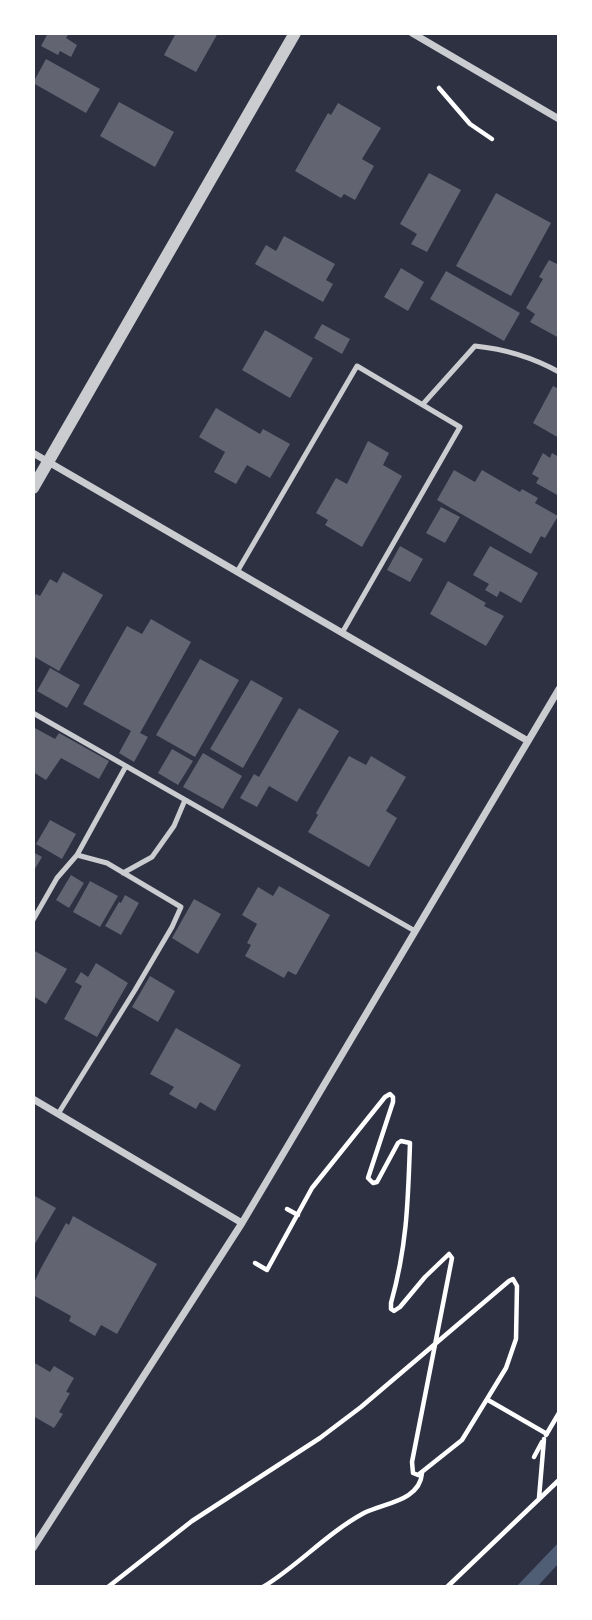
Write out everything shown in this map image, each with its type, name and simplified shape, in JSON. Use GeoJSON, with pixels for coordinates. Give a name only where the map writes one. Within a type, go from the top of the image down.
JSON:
{"type":"FeatureCollection","features":[{"type":"Feature","properties":{"kind":"street"},"geometry":{"type":"LineString","coordinates":[[33,488],[295,33]]}},
{"type":"Feature","properties":{"kind":"street"},"geometry":{"type":"LineString","coordinates":[[412,33],[559,119]]}},
{"type":"Feature","properties":{"kind":"street"},"geometry":{"type":"LineString","coordinates":[[33,453],[528,741]]}},
{"type":"Feature","properties":{"kind":"street"},"geometry":{"type":"LineString","coordinates":[[33,1548],[242,1223],[559,689]]}},
{"type":"Feature","properties":{"kind":"street"},"geometry":{"type":"LineString","coordinates":[[33,1099],[242,1223]]}},
{"type":"Feature","properties":{"kind":"lane"},"geometry":{"type":"LineString","coordinates":[[423,404],[475,346],[500,348],[540,361],[559,372]]}},
{"type":"Feature","properties":{"kind":"lane"},"geometry":{"type":"LineString","coordinates":[[237,572],[357,366],[423,404],[460,426],[342,633]]}},
{"type":"Feature","properties":{"kind":"lane"},"geometry":{"type":"LineString","coordinates":[[33,713],[415,931]]}},
{"type":"Feature","properties":{"kind":"lane"},"geometry":{"type":"LineString","coordinates":[[33,920],[57,878],[77,855],[126,766]]}},
{"type":"Feature","properties":{"kind":"lane"},"geometry":{"type":"LineString","coordinates":[[123,873],[152,857],[174,826],[186,800]]}},
{"type":"Feature","properties":{"kind":"lane"},"geometry":{"type":"LineString","coordinates":[[58,1114],[135,990],[172,927],[181,906],[107,863],[77,855]]}},
{"type":"Feature","properties":{"kind":"path"},"geometry":{"type":"LineString","coordinates":[[439,88],[470,124],[492,139]]}},
{"type":"Feature","properties":{"kind":"path"},"geometry":{"type":"LineString","coordinates":[[108,1587],[192,1521],[320,1438],[360,1407],[436,1342],[509,1281],[515,1280],[516,1339],[511,1357],[463,1440],[422,1473],[413,1473],[412,1462],[436,1342],[453,1258],[450,1254],[396,1310],[391,1309],[408,1220],[410,1143],[398,1143],[377,1182],[373,1183],[368,1178],[394,1102],[392,1095],[385,1097],[312,1188],[267,1269],[256,1264]]}},
{"type":"Feature","properties":{"kind":"path"},"geometry":{"type":"LineString","coordinates":[[287,1209],[298,1215]]}},
{"type":"Feature","properties":{"kind":"path"},"geometry":{"type":"LineString","coordinates":[[488,1400],[545,1437]]}},
{"type":"Feature","properties":{"kind":"path"},"geometry":{"type":"LineString","coordinates":[[534,1457],[559,1413]]}},
{"type":"Feature","properties":{"kind":"path"},"geometry":{"type":"LineString","coordinates":[[539,1499],[545,1437]]}},
{"type":"Feature","properties":{"kind":"path"},"geometry":{"type":"LineString","coordinates":[[263,1587],[340,1527],[374,1508],[409,1495],[417,1488],[422,1473]]}},
{"type":"Feature","properties":{"kind":"path"},"geometry":{"type":"LineString","coordinates":[[447,1587],[559,1480]]}},
{"type":"Feature","properties":{"kind":"water"},"geometry":{"type":"Polygon","coordinates":[[[559,1542],[559,1563],[537,1587],[516,1587],[559,1542]]]}},
{"type":"Feature","properties":{"kind":"building"},"geometry":{"type":"Polygon","coordinates":[[[48,33],[69,33],[66,38],[77,45],[71,57],[60,51],[58,55],[41,46],[48,33]]]}},
{"type":"Feature","properties":{"kind":"building"},"geometry":{"type":"Polygon","coordinates":[[[176,33],[218,33],[196,72],[164,55],[176,33]]]}},
{"type":"Feature","properties":{"kind":"building"},"geometry":{"type":"Polygon","coordinates":[[[46,59],[100,89],[86,113],[33,83],[46,59]]]}},
{"type":"Feature","properties":{"kind":"building"},"geometry":{"type":"Polygon","coordinates":[[[119,102],[174,132],[155,167],[100,136],[119,102]]]}},
{"type":"Feature","properties":{"kind":"building"},"geometry":{"type":"Polygon","coordinates":[[[338,103],[381,128],[362,159],[374,166],[355,200],[344,194],[341,198],[295,171],[328,113],[331,115],[338,103]]]}},
{"type":"Feature","properties":{"kind":"building"},"geometry":{"type":"Polygon","coordinates":[[[429,173],[461,190],[427,252],[411,244],[417,234],[400,224],[429,173]]]}},
{"type":"Feature","properties":{"kind":"building"},"geometry":{"type":"Polygon","coordinates":[[[496,193],[551,223],[511,296],[456,266],[496,193]]]}},
{"type":"Feature","properties":{"kind":"building"},"geometry":{"type":"Polygon","coordinates":[[[284,236],[335,264],[326,280],[333,284],[323,302],[255,264],[266,245],[276,251],[284,236]]]}},
{"type":"Feature","properties":{"kind":"building"},"geometry":{"type":"Polygon","coordinates":[[[549,260],[559,265],[559,338],[530,322],[535,314],[526,308],[543,279],[539,277],[549,260]]]}},
{"type":"Feature","properties":{"kind":"building"},"geometry":{"type":"Polygon","coordinates":[[[401,268],[424,282],[408,311],[384,297],[401,268]]]}},
{"type":"Feature","properties":{"kind":"building"},"geometry":{"type":"Polygon","coordinates":[[[446,271],[520,313],[504,341],[430,299],[446,271]]]}},
{"type":"Feature","properties":{"kind":"building"},"geometry":{"type":"Polygon","coordinates":[[[322,324],[350,339],[342,354],[314,338],[322,324]]]}},
{"type":"Feature","properties":{"kind":"building"},"geometry":{"type":"Polygon","coordinates":[[[265,330],[313,358],[290,398],[242,370],[265,330]]]}},
{"type":"Feature","properties":{"kind":"building"},"geometry":{"type":"Polygon","coordinates":[[[553,386],[559,389],[559,438],[533,423],[553,386]]]}},
{"type":"Feature","properties":{"kind":"building"},"geometry":{"type":"Polygon","coordinates":[[[216,408],[260,434],[263,429],[290,444],[270,478],[247,465],[236,484],[214,472],[225,452],[199,437],[216,408]]]}},
{"type":"Feature","properties":{"kind":"building"},"geometry":{"type":"Polygon","coordinates":[[[368,441],[389,453],[383,465],[402,476],[362,547],[325,525],[328,520],[316,513],[336,478],[347,484],[368,441]]]}},
{"type":"Feature","properties":{"kind":"building"},"geometry":{"type":"Polygon","coordinates":[[[543,453],[550,458],[552,453],[559,457],[559,496],[536,483],[539,478],[532,474],[543,453]]]}},
{"type":"Feature","properties":{"kind":"building"},"geometry":{"type":"Polygon","coordinates":[[[454,470],[475,482],[482,470],[520,492],[522,489],[538,498],[535,503],[558,516],[545,538],[541,536],[531,554],[437,500],[454,470]]]}},
{"type":"Feature","properties":{"kind":"building"},"geometry":{"type":"Polygon","coordinates":[[[441,507],[460,517],[445,543],[426,533],[441,507]]]}},
{"type":"Feature","properties":{"kind":"building"},"geometry":{"type":"Polygon","coordinates":[[[400,546],[423,559],[410,582],[387,570],[400,546]]]}},
{"type":"Feature","properties":{"kind":"building"},"geometry":{"type":"Polygon","coordinates":[[[490,546],[538,573],[521,603],[500,591],[497,597],[485,590],[489,584],[473,575],[490,546]]]}},
{"type":"Feature","properties":{"kind":"building"},"geometry":{"type":"Polygon","coordinates":[[[63,572],[103,595],[59,671],[33,656],[33,599],[36,594],[40,596],[50,579],[57,583],[63,572]]]}},
{"type":"Feature","properties":{"kind":"building"},"geometry":{"type":"Polygon","coordinates":[[[448,581],[486,603],[484,606],[504,616],[486,646],[430,614],[448,581]]]}},
{"type":"Feature","properties":{"kind":"building"},"geometry":{"type":"Polygon","coordinates":[[[151,619],[191,642],[140,733],[148,737],[134,762],[119,753],[131,731],[83,704],[127,626],[142,634],[151,619]]]}},
{"type":"Feature","properties":{"kind":"building"},"geometry":{"type":"Polygon","coordinates":[[[200,659],[239,680],[195,757],[156,735],[200,659]]]}},
{"type":"Feature","properties":{"kind":"building"},"geometry":{"type":"Polygon","coordinates":[[[50,668],[80,685],[67,708],[37,691],[50,668]]]}},
{"type":"Feature","properties":{"kind":"building"},"geometry":{"type":"Polygon","coordinates":[[[251,680],[283,698],[243,768],[210,749],[251,680]]]}},
{"type":"Feature","properties":{"kind":"building"},"geometry":{"type":"Polygon","coordinates":[[[299,708],[339,731],[297,802],[269,786],[257,807],[240,798],[254,774],[259,777],[299,708]]]}},
{"type":"Feature","properties":{"kind":"building"},"geometry":{"type":"Polygon","coordinates":[[[33,727],[55,739],[59,733],[109,761],[99,779],[61,758],[46,780],[33,772],[33,727]]]}},
{"type":"Feature","properties":{"kind":"building"},"geometry":{"type":"Polygon","coordinates":[[[172,749],[193,761],[178,785],[158,773],[172,749]]]}},
{"type":"Feature","properties":{"kind":"building"},"geometry":{"type":"Polygon","coordinates":[[[203,753],[242,776],[223,809],[183,787],[203,753]]]}},
{"type":"Feature","properties":{"kind":"building"},"geometry":{"type":"Polygon","coordinates":[[[349,756],[366,765],[371,756],[406,777],[386,811],[397,818],[369,867],[308,832],[349,756]]]}},
{"type":"Feature","properties":{"kind":"building"},"geometry":{"type":"Polygon","coordinates":[[[50,820],[76,834],[62,859],[36,844],[50,820]]]}},
{"type":"Feature","properties":{"kind":"building"},"geometry":{"type":"Polygon","coordinates":[[[33,852],[42,857],[33,872],[33,852]]]}},
{"type":"Feature","properties":{"kind":"building"},"geometry":{"type":"Polygon","coordinates":[[[71,875],[84,883],[69,908],[56,900],[71,875]]]}},
{"type":"Feature","properties":{"kind":"building"},"geometry":{"type":"Polygon","coordinates":[[[90,881],[118,896],[100,927],[73,912],[90,881]]]}},
{"type":"Feature","properties":{"kind":"building"},"geometry":{"type":"Polygon","coordinates":[[[279,886],[330,915],[296,975],[288,971],[284,978],[245,956],[251,945],[247,943],[257,924],[242,915],[258,887],[273,896],[279,886]]]}},
{"type":"Feature","properties":{"kind":"building"},"geometry":{"type":"Polygon","coordinates":[[[125,895],[139,903],[121,935],[105,926],[125,895]]]}},
{"type":"Feature","properties":{"kind":"building"},"geometry":{"type":"Polygon","coordinates":[[[194,899],[221,914],[198,954],[172,938],[194,899]]]}},
{"type":"Feature","properties":{"kind":"building"},"geometry":{"type":"Polygon","coordinates":[[[33,950],[67,969],[46,1004],[33,996],[33,950]]]}},
{"type":"Feature","properties":{"kind":"building"},"geometry":{"type":"Polygon","coordinates":[[[96,963],[128,983],[97,1037],[64,1019],[82,986],[75,982],[81,972],[88,977],[96,963]]]}},
{"type":"Feature","properties":{"kind":"building"},"geometry":{"type":"Polygon","coordinates":[[[150,976],[175,991],[158,1022],[132,1007],[150,976]]]}},
{"type":"Feature","properties":{"kind":"building"},"geometry":{"type":"Polygon","coordinates":[[[176,1028],[241,1065],[215,1111],[200,1102],[196,1109],[169,1094],[174,1087],[150,1074],[176,1028]]]}},
{"type":"Feature","properties":{"kind":"building"},"geometry":{"type":"Polygon","coordinates":[[[33,1195],[56,1208],[33,1247],[33,1195]]]}},
{"type":"Feature","properties":{"kind":"building"},"geometry":{"type":"Polygon","coordinates":[[[73,1216],[157,1264],[117,1334],[101,1325],[95,1336],[69,1321],[71,1316],[33,1295],[33,1285],[41,1268],[66,1223],[69,1225],[73,1216]]]}},
{"type":"Feature","properties":{"kind":"building"},"geometry":{"type":"Polygon","coordinates":[[[33,1362],[50,1372],[54,1366],[74,1378],[66,1392],[70,1393],[59,1412],[63,1414],[54,1428],[33,1416],[33,1362]]]}}]}
